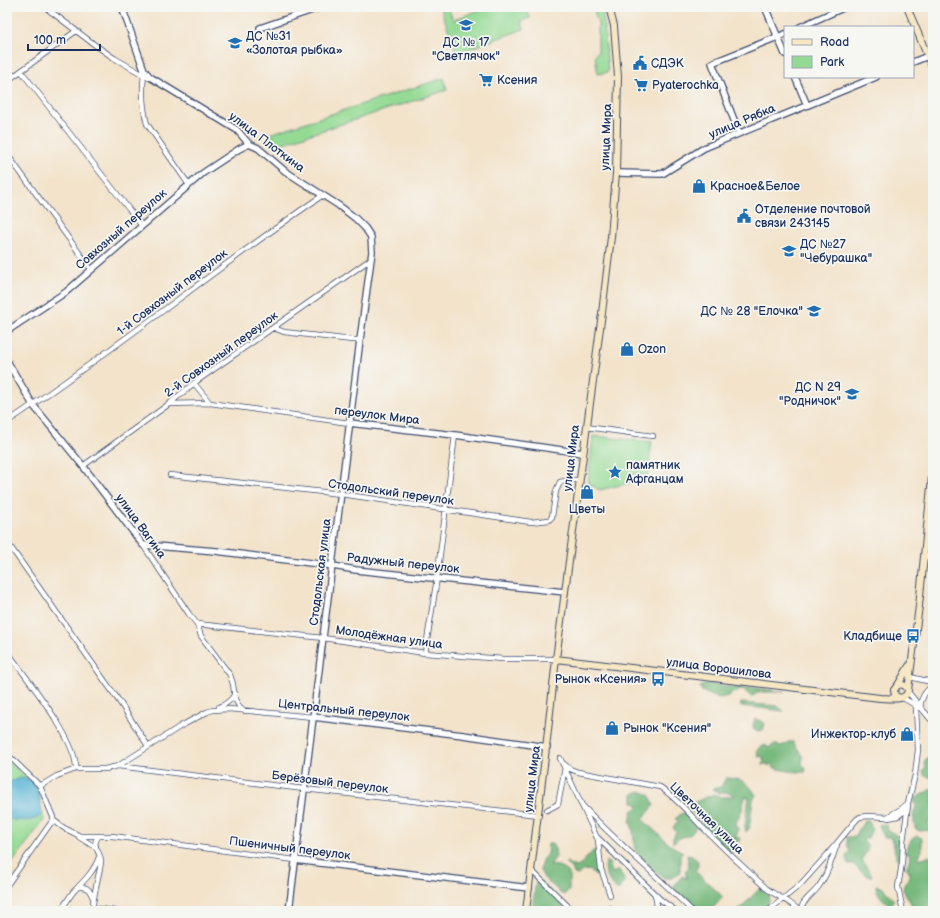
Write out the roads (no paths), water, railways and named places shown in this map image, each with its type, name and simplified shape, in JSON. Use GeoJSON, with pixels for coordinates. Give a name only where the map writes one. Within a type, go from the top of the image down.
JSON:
{"type":"FeatureCollection","features":[{"type":"Feature","properties":{"kind":"main road","name":"улица Мира"},"geometry":{"type":"LineString","coordinates":[[526,911],[539,815],[556,659],[606,280],[616,173],[618,78],[614,26],[608,7]]}},
{"type":"Feature","properties":{"kind":"main road"},"geometry":{"type":"LineString","coordinates":[[907,7],[933,69]]}},
{"type":"Feature","properties":{"kind":"main road"},"geometry":{"type":"LineString","coordinates":[[911,663],[896,687],[896,696],[902,698],[906,696],[908,691],[925,554],[933,467]]}},
{"type":"Feature","properties":{"kind":"main road","name":"улица Ворошилова"},"geometry":{"type":"LineString","coordinates":[[556,659],[880,698],[902,698]]}},
{"type":"Feature","properties":{"kind":"main road"},"geometry":{"type":"LineString","coordinates":[[880,698],[896,687],[905,685],[908,691]]}},
{"type":"Feature","properties":{"kind":"street"},"geometry":{"type":"LineString","coordinates":[[47,7],[114,58],[144,72]]}},
{"type":"Feature","properties":{"kind":"street"},"geometry":{"type":"LineString","coordinates":[[122,7],[144,72],[143,85],[147,124],[189,185]]}},
{"type":"Feature","properties":{"kind":"street"},"geometry":{"type":"LineString","coordinates":[[260,28],[321,7]]}},
{"type":"Feature","properties":{"kind":"street"},"geometry":{"type":"LineString","coordinates":[[765,7],[784,51]]}},
{"type":"Feature","properties":{"kind":"street"},"geometry":{"type":"LineString","coordinates":[[802,26],[845,7]]}},
{"type":"Feature","properties":{"kind":"street"},"geometry":{"type":"LineString","coordinates":[[7,81],[76,30]]}},
{"type":"Feature","properties":{"kind":"street"},"geometry":{"type":"LineString","coordinates":[[739,133],[712,63],[784,34]]}},
{"type":"Feature","properties":{"kind":"street"},"geometry":{"type":"LineString","coordinates":[[914,62],[928,56]]}},
{"type":"Feature","properties":{"kind":"street"},"geometry":{"type":"LineString","coordinates":[[21,71],[142,226]]}},
{"type":"Feature","properties":{"kind":"street","name":"улица Плоткина"},"geometry":{"type":"LineString","coordinates":[[144,72],[154,81],[237,130],[249,144],[258,148],[285,171],[323,195],[355,218],[370,235]]}},
{"type":"Feature","properties":{"kind":"street"},"geometry":{"type":"LineString","coordinates":[[795,78],[807,105]]}},
{"type":"Feature","properties":{"kind":"street","name":"улица Рябка"},"geometry":{"type":"LineString","coordinates":[[616,173],[662,174],[704,148],[874,78]]}},
{"type":"Feature","properties":{"kind":"street","name":"Совхозный переулок"},"geometry":{"type":"LineString","coordinates":[[7,331],[57,298],[189,185],[215,165],[249,144]]}},
{"type":"Feature","properties":{"kind":"street"},"geometry":{"type":"LineString","coordinates":[[7,154],[91,269]]}},
{"type":"Feature","properties":{"kind":"street","name":"1-й Совхозный переулок"},"geometry":{"type":"LineString","coordinates":[[7,422],[95,362],[266,234],[323,195]]}},
{"type":"Feature","properties":{"kind":"street","name":"Стодольская улица"},"geometry":{"type":"LineString","coordinates":[[289,911],[349,423],[371,259],[372,244],[370,235]]}},
{"type":"Feature","properties":{"kind":"street","name":"2-й Совхозный переулок"},"geometry":{"type":"LineString","coordinates":[[83,466],[169,404],[194,383],[371,259]]}},
{"type":"Feature","properties":{"kind":"street"},"geometry":{"type":"LineString","coordinates":[[274,328],[284,332],[360,340]]}},
{"type":"Feature","properties":{"kind":"street","name":"улица Вагина"},"geometry":{"type":"LineString","coordinates":[[7,361],[33,405],[83,466],[143,545],[197,624],[201,636],[230,675],[238,704],[244,711]]}},
{"type":"Feature","properties":{"kind":"street"},"geometry":{"type":"LineString","coordinates":[[194,383],[210,403]]}},
{"type":"Feature","properties":{"kind":"street","name":"переулок Мира"},"geometry":{"type":"LineString","coordinates":[[169,404],[210,403],[349,423],[455,435],[583,453]]}},
{"type":"Feature","properties":{"kind":"street"},"geometry":{"type":"LineString","coordinates":[[586,427],[653,436]]}},
{"type":"Feature","properties":{"kind":"street"},"geometry":{"type":"LineString","coordinates":[[425,653],[437,578],[455,435]]}},
{"type":"Feature","properties":{"kind":"street","name":"Стодольский переулок"},"geometry":{"type":"LineString","coordinates":[[170,475],[341,494],[531,522],[550,520],[552,517],[556,491],[560,482],[580,480]]}},
{"type":"Feature","properties":{"kind":"street"},"geometry":{"type":"LineString","coordinates":[[7,542],[148,746]]}},
{"type":"Feature","properties":{"kind":"street","name":"Радужный переулок"},"geometry":{"type":"LineString","coordinates":[[143,545],[216,551],[356,570],[565,592]]}},
{"type":"Feature","properties":{"kind":"street"},"geometry":{"type":"LineString","coordinates":[[925,554],[933,562]]}},
{"type":"Feature","properties":{"kind":"street","name":"Молодёжная улица"},"geometry":{"type":"LineString","coordinates":[[197,624],[323,638],[425,653],[495,658],[556,659]]}},
{"type":"Feature","properties":{"kind":"street"},"geometry":{"type":"LineString","coordinates":[[7,651],[47,706],[66,737],[76,759],[76,769]]}},
{"type":"Feature","properties":{"kind":"street"},"geometry":{"type":"LineString","coordinates":[[910,677],[927,681],[933,680]]}},
{"type":"Feature","properties":{"kind":"street"},"geometry":{"type":"LineString","coordinates":[[920,708],[924,694],[933,685]]}},
{"type":"Feature","properties":{"kind":"street"},"geometry":{"type":"LineString","coordinates":[[908,691],[920,708],[933,722]]}},
{"type":"Feature","properties":{"kind":"street"},"geometry":{"type":"LineString","coordinates":[[213,710],[225,705],[235,693]]}},
{"type":"Feature","properties":{"kind":"street"},"geometry":{"type":"LineString","coordinates":[[902,698],[920,708]]}},
{"type":"Feature","properties":{"kind":"street"},"geometry":{"type":"LineString","coordinates":[[903,911],[898,887],[902,863],[905,820],[915,774],[918,750],[916,707],[914,704]]}},
{"type":"Feature","properties":{"kind":"street","name":"Центральный переулок"},"geometry":{"type":"LineString","coordinates":[[118,766],[200,715],[213,710],[229,709],[314,717],[547,747]]}},
{"type":"Feature","properties":{"kind":"street"},"geometry":{"type":"LineString","coordinates":[[7,754],[40,786],[52,814],[52,820],[7,885]]}},
{"type":"Feature","properties":{"kind":"street"},"geometry":{"type":"LineString","coordinates":[[560,758],[598,840],[601,869],[610,895]]}},
{"type":"Feature","properties":{"kind":"street"},"geometry":{"type":"LineString","coordinates":[[40,786],[57,776],[76,769],[105,769],[118,766]]}},
{"type":"Feature","properties":{"kind":"street","name":"Берёзовый переулок"},"geometry":{"type":"LineString","coordinates":[[118,766],[304,789],[539,815]]}},
{"type":"Feature","properties":{"kind":"street"},"geometry":{"type":"LineString","coordinates":[[547,810],[558,804],[565,766]]}},
{"type":"Feature","properties":{"kind":"street","name":"Цветочная улица"},"geometry":{"type":"LineString","coordinates":[[565,766],[578,772],[660,787],[675,799],[708,833],[766,888],[774,894],[784,898],[800,911]]}},
{"type":"Feature","properties":{"kind":"street"},"geometry":{"type":"LineString","coordinates":[[768,911],[807,877],[860,818],[873,816],[893,818],[905,811],[908,803]]}},
{"type":"Feature","properties":{"kind":"street"},"geometry":{"type":"LineString","coordinates":[[581,804],[608,832],[673,891],[692,911]]}},
{"type":"Feature","properties":{"kind":"street","name":"Пшеничный переулок"},"geometry":{"type":"LineString","coordinates":[[52,820],[80,836],[112,836],[529,888]]}},
{"type":"Feature","properties":{"kind":"street"},"geometry":{"type":"LineString","coordinates":[[73,833],[95,847],[100,855],[100,867],[93,898],[92,910],[115,911]]}},
{"type":"Feature","properties":{"kind":"street"},"geometry":{"type":"LineString","coordinates":[[596,836],[667,906],[676,911]]}},
{"type":"Feature","properties":{"kind":"street"},"geometry":{"type":"LineString","coordinates":[[95,847],[98,837]]}},
{"type":"Feature","properties":{"kind":"street"},"geometry":{"type":"LineString","coordinates":[[800,911],[803,904],[827,875],[838,842]]}},
{"type":"Feature","properties":{"kind":"street"},"geometry":{"type":"LineString","coordinates":[[60,911],[96,865],[100,855]]}},
{"type":"Feature","properties":{"kind":"street"},"geometry":{"type":"LineString","coordinates":[[531,870],[573,911]]}},
{"type":"Feature","properties":{"kind":"street"},"geometry":{"type":"LineString","coordinates":[[79,887],[87,888],[93,898]]}},
{"type":"Feature","properties":{"kind":"street"},"geometry":{"type":"LineString","coordinates":[[652,911],[657,905],[657,898],[655,894]]}},
{"type":"Feature","properties":{"kind":"water"},"geometry":{"type":"Polygon","coordinates":[[[20,778],[30,780],[36,786],[42,814],[34,819],[26,821],[7,819],[7,783],[20,778]]]}},
{"type":"Feature","properties":{"kind":"place","name":"ДС № 17 \"Светлячок\""},"geometry":{"type":"Point","coordinates":[466,25]}},
{"type":"Feature","properties":{"kind":"place","name":"ДС №31 «Золотая рыбка»"},"geometry":{"type":"Point","coordinates":[235,43]}},
{"type":"Feature","properties":{"kind":"place","name":"СДЭК"},"geometry":{"type":"Point","coordinates":[640,63]}},
{"type":"Feature","properties":{"kind":"place","name":"Ксения"},"geometry":{"type":"Point","coordinates":[486,80]}},
{"type":"Feature","properties":{"kind":"place","name":"Pyaterochka"},"geometry":{"type":"Point","coordinates":[641,85]}},
{"type":"Feature","properties":{"kind":"place","name":"Красное&Белое"},"geometry":{"type":"Point","coordinates":[699,186]}},
{"type":"Feature","properties":{"kind":"place","name":"Отделение почтовой связи 243145"},"geometry":{"type":"Point","coordinates":[744,216]}},
{"type":"Feature","properties":{"kind":"place","name":"ДС №27 \"Чебурашка\""},"geometry":{"type":"Point","coordinates":[789,251]}},
{"type":"Feature","properties":{"kind":"place","name":"ДС № 28 \"Елочка\""},"geometry":{"type":"Point","coordinates":[814,311]}},
{"type":"Feature","properties":{"kind":"place","name":"Ozon"},"geometry":{"type":"Point","coordinates":[627,349]}},
{"type":"Feature","properties":{"kind":"place","name":"ДС N 29 \"Родничок\""},"geometry":{"type":"Point","coordinates":[852,394]}},
{"type":"Feature","properties":{"kind":"place","name":"памятник Афганцам"},"geometry":{"type":"Point","coordinates":[615,472]}},
{"type":"Feature","properties":{"kind":"place","name":"Цветы"},"geometry":{"type":"Point","coordinates":[587,492]}},
{"type":"Feature","properties":{"kind":"place","name":"Кладбище"},"geometry":{"type":"Point","coordinates":[913,636]}},
{"type":"Feature","properties":{"kind":"place","name":"Рынок «Ксения»"},"geometry":{"type":"Point","coordinates":[658,679]}},
{"type":"Feature","properties":{"kind":"place","name":"Рынок \"Ксения\""},"geometry":{"type":"Point","coordinates":[612,728]}},
{"type":"Feature","properties":{"kind":"place","name":"Инжектор-клуб"},"geometry":{"type":"Point","coordinates":[907,734]}}]}
